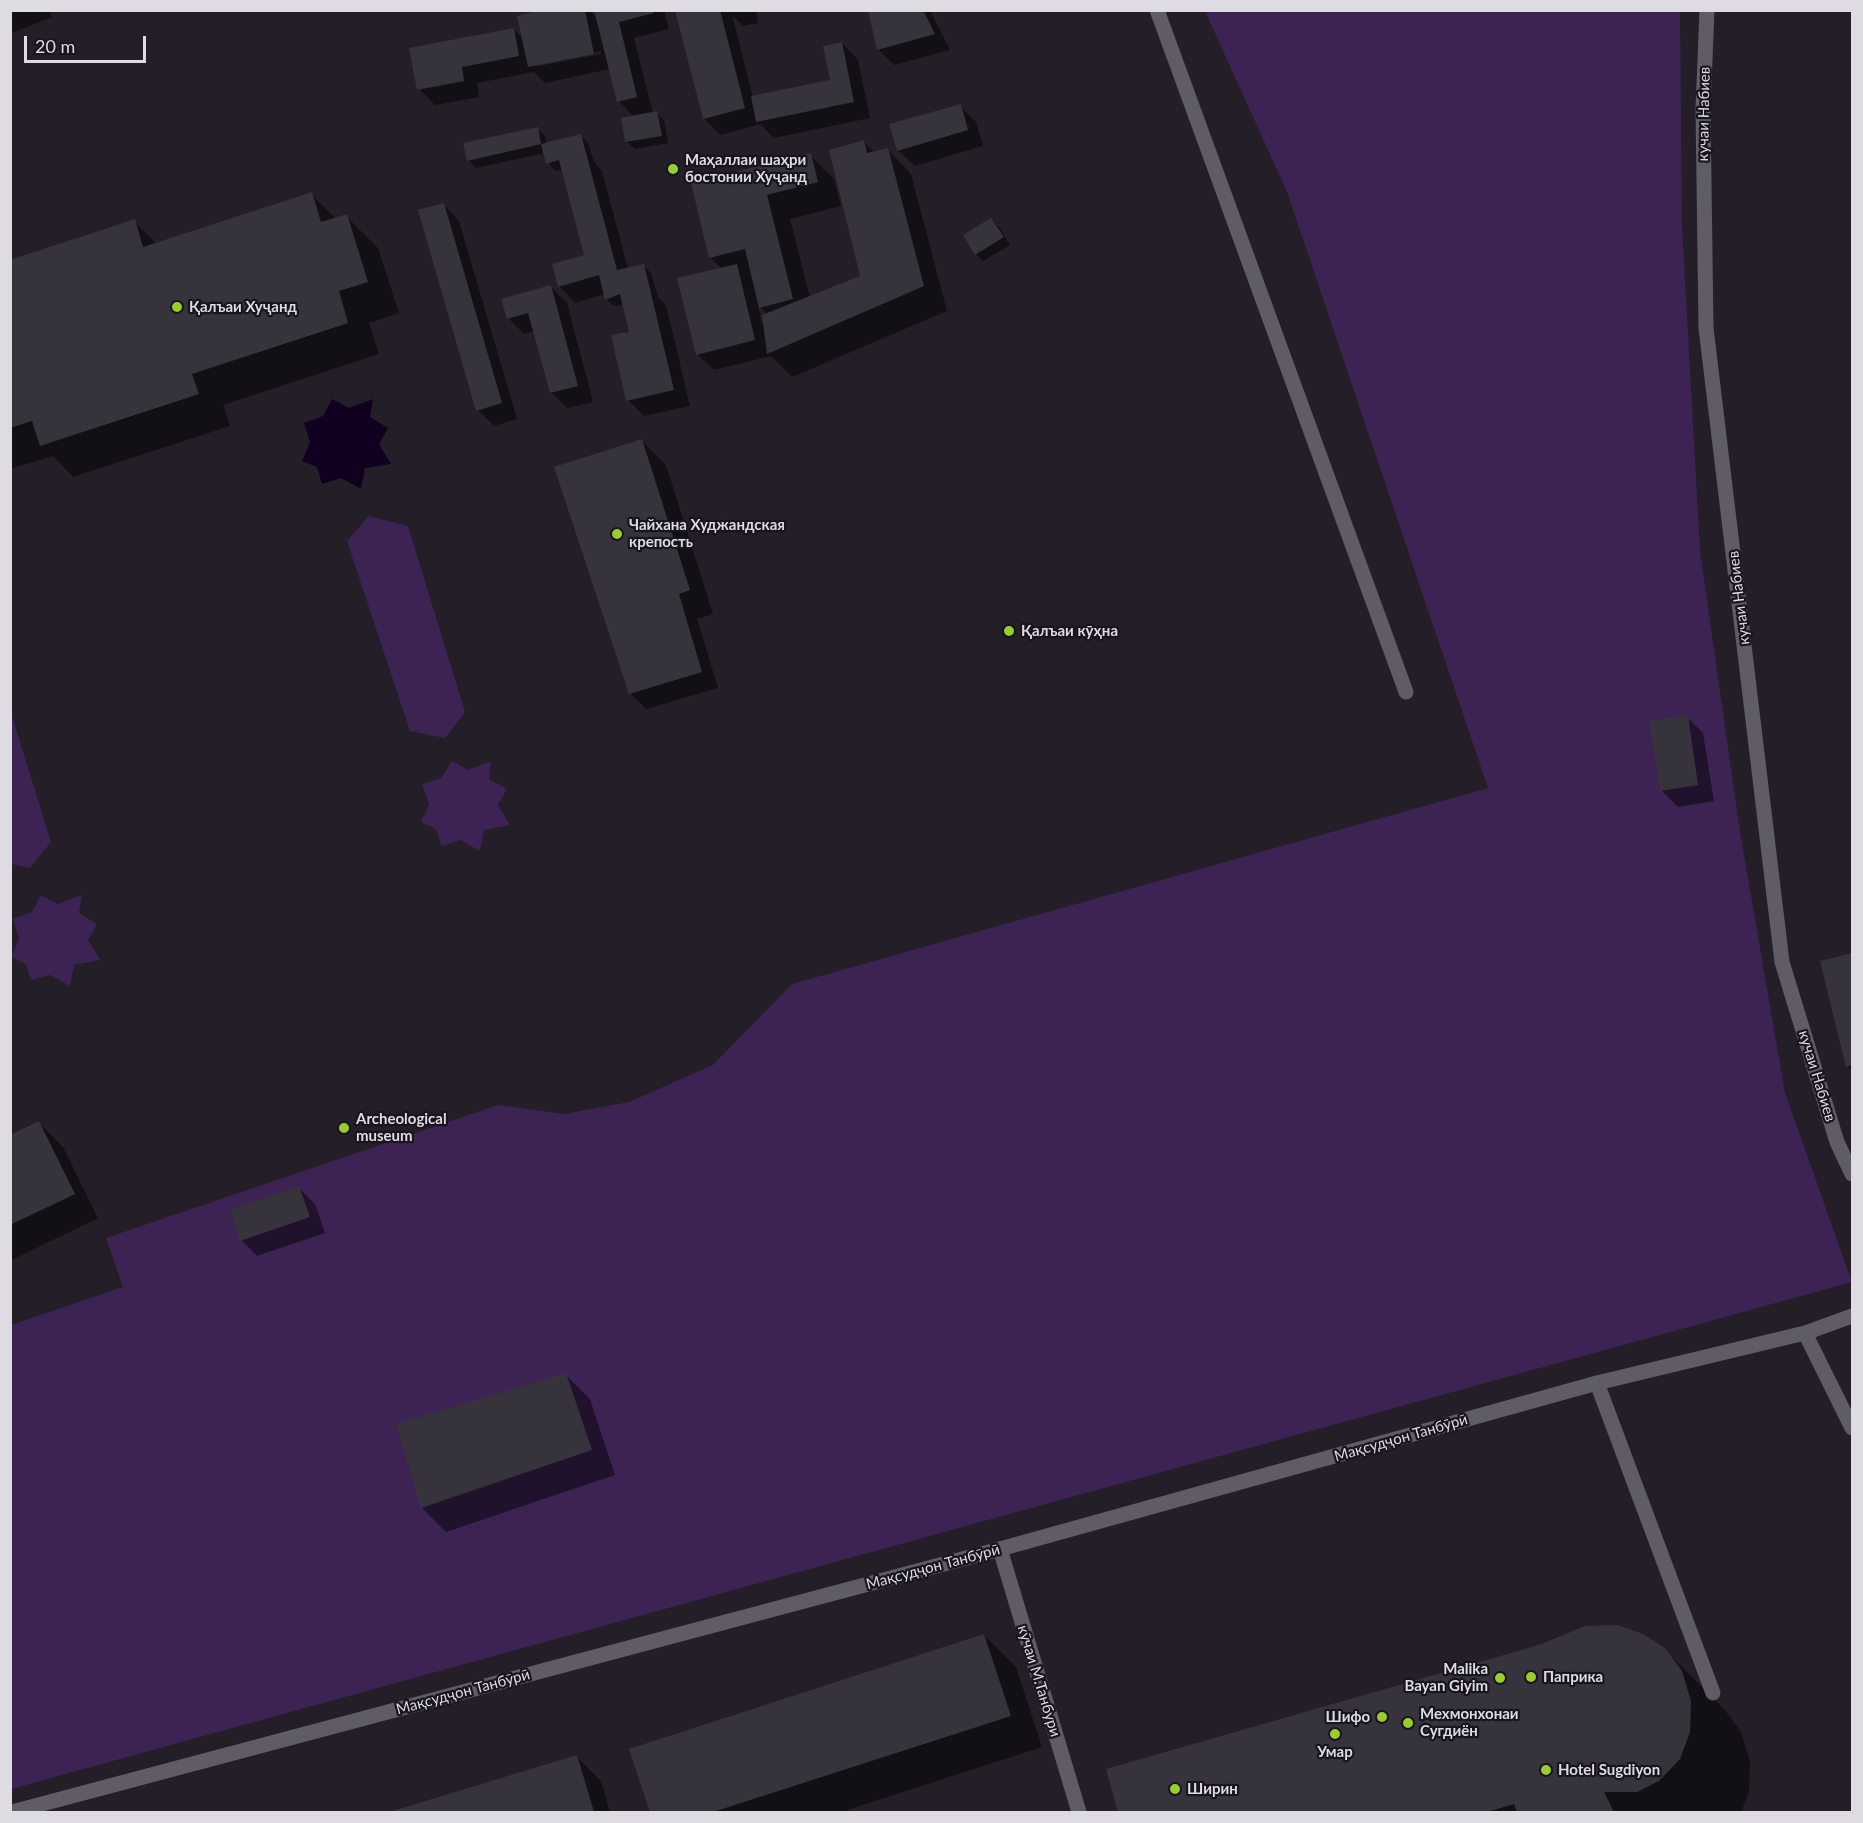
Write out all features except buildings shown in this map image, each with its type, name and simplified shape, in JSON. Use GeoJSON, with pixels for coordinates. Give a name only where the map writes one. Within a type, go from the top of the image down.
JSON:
{"type":"FeatureCollection","features":[{"type":"Feature","properties":{"kind":"main road"},"geometry":{"type":"LineString","coordinates":[[1157,10],[1406,692]]}},
{"type":"Feature","properties":{"kind":"main road","name":"кучаи Набиев"},"geometry":{"type":"LineString","coordinates":[[1707,10],[1703,110],[1707,328],[1782,962],[1837,1142],[1852,1174]]}},
{"type":"Feature","properties":{"kind":"main road","name":"Мақсудҷон Танбӯрӣ"},"geometry":{"type":"LineString","coordinates":[[12,1812],[1000,1549],[1597,1383],[1805,1333],[1852,1316]]}},
{"type":"Feature","properties":{"kind":"main road"},"geometry":{"type":"LineString","coordinates":[[1805,1333],[1852,1428]]}},
{"type":"Feature","properties":{"kind":"main road"},"geometry":{"type":"LineString","coordinates":[[1597,1383],[1713,1693]]}},
{"type":"Feature","properties":{"kind":"main road","name":"кӯчаи М.Танбури"},"geometry":{"type":"LineString","coordinates":[[1000,1549],[1079,1812]]}},
{"type":"Feature","properties":{"kind":"shaded area"},"geometry":{"type":"Polygon","coordinates":[[[1205,11],[1680,11],[1682,225],[1700,551],[1740,832],[1785,1093],[1852,1282],[11,1789],[11,1325],[123,1287],[106,1238],[498,1105],[564,1114],[629,1102],[713,1065],[792,984],[1488,788],[1287,192],[1205,11]]]}},
{"type":"Feature","properties":{"kind":"shaded area"},"geometry":{"type":"Polygon","coordinates":[[[332,399],[349,408],[373,399],[370,417],[388,428],[379,444],[391,464],[365,468],[361,489],[341,478],[322,484],[317,467],[302,461],[310,442],[304,423],[323,416],[332,399]]]}},
{"type":"Feature","properties":{"kind":"shaded area"},"geometry":{"type":"Polygon","coordinates":[[[369,516],[408,526],[465,712],[445,738],[410,731],[347,541],[369,516]]]}},
{"type":"Feature","properties":{"kind":"shaded area"},"geometry":{"type":"Polygon","coordinates":[[[11,713],[51,842],[30,868],[11,864],[11,713]]]}},
{"type":"Feature","properties":{"kind":"shaded area"},"geometry":{"type":"Polygon","coordinates":[[[452,761],[468,770],[491,761],[489,779],[507,789],[498,805],[510,825],[484,830],[480,851],[460,840],[441,846],[436,829],[421,822],[429,804],[422,784],[441,778],[452,761]]]}},
{"type":"Feature","properties":{"kind":"shaded area"},"geometry":{"type":"Polygon","coordinates":[[[41,895],[58,904],[82,895],[79,913],[97,924],[88,940],[100,960],[74,965],[70,986],[50,975],[31,980],[26,964],[11,957],[19,939],[13,919],[32,912],[41,895]]]}},
{"type":"Feature","properties":{"kind":"place","name":"Маҳаллаи шаҳри бостонии Хуҷанд"},"geometry":{"type":"Point","coordinates":[673,169]}},
{"type":"Feature","properties":{"kind":"place","name":"Қалъаи Хуҷанд"},"geometry":{"type":"Point","coordinates":[177,307]}},
{"type":"Feature","properties":{"kind":"place","name":"Чайхана Худжандская крепость"},"geometry":{"type":"Point","coordinates":[617,534]}},
{"type":"Feature","properties":{"kind":"place","name":"Қалъаи кӯҳна"},"geometry":{"type":"Point","coordinates":[1009,631]}},
{"type":"Feature","properties":{"kind":"place","name":"Archeological museum"},"geometry":{"type":"Point","coordinates":[344,1128]}},
{"type":"Feature","properties":{"kind":"place","name":"Паприка"},"geometry":{"type":"Point","coordinates":[1531,1677]}},
{"type":"Feature","properties":{"kind":"place","name":"Malika Bayan Giyim"},"geometry":{"type":"Point","coordinates":[1500,1678]}},
{"type":"Feature","properties":{"kind":"place","name":"Шифо"},"geometry":{"type":"Point","coordinates":[1382,1717]}},
{"type":"Feature","properties":{"kind":"place","name":"Мехмонхонаи Сугдиён"},"geometry":{"type":"Point","coordinates":[1408,1723]}},
{"type":"Feature","properties":{"kind":"place","name":"Умар"},"geometry":{"type":"Point","coordinates":[1335,1734]}},
{"type":"Feature","properties":{"kind":"place","name":"Hotel Sugdiyon"},"geometry":{"type":"Point","coordinates":[1546,1770]}},
{"type":"Feature","properties":{"kind":"place","name":"Ширин"},"geometry":{"type":"Point","coordinates":[1175,1789]}}]}
